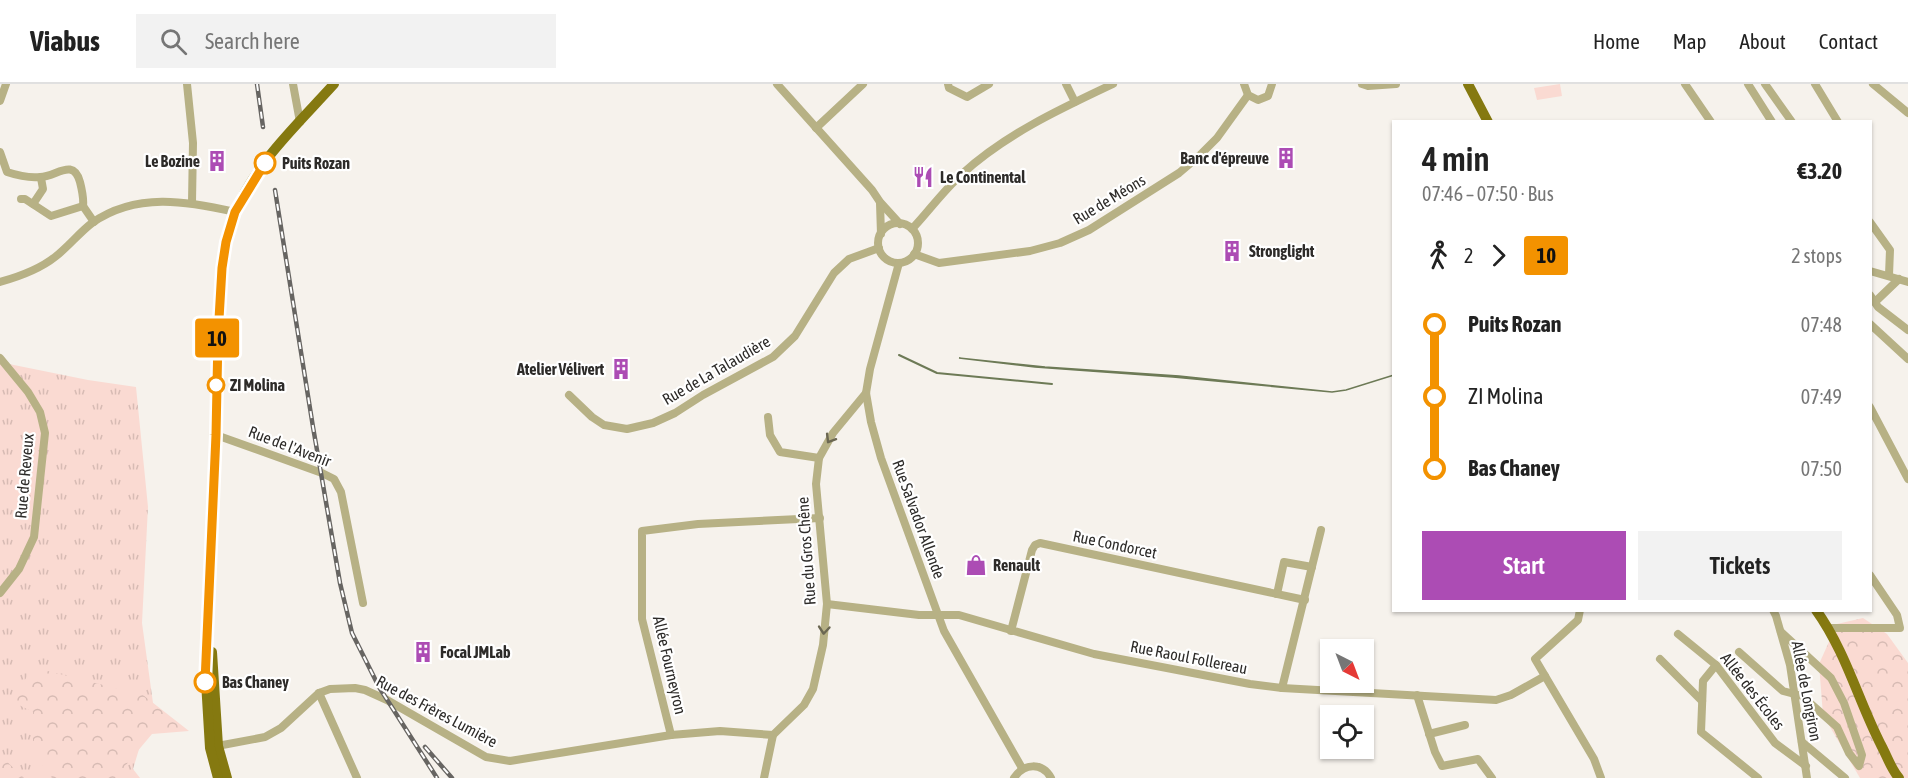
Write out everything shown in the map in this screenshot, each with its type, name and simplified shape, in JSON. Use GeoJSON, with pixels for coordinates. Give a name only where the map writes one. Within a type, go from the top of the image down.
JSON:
{"type":"FeatureCollection","features":[{"type":"Feature","properties":{"kind":"main road"},"geometry":{"type":"LineString","coordinates":[[218,778],[214,747],[209,600],[216,435],[214,414],[222,268],[226,242],[235,212],[260,169],[334,84]]}},
{"type":"Feature","properties":{"kind":"main road"},"geometry":{"type":"LineString","coordinates":[[1468,84],[1487,120]]}},
{"type":"Feature","properties":{"kind":"main road"},"geometry":{"type":"LineString","coordinates":[[1817,612],[1848,665],[1867,719],[1899,778]]}},
{"type":"Feature","properties":{"kind":"main road"},"geometry":{"type":"LineString","coordinates":[[214,747],[227,778]]}},
{"type":"Feature","properties":{"kind":"street"},"geometry":{"type":"LineString","coordinates":[[0,101],[6,84]]}},
{"type":"Feature","properties":{"kind":"street"},"geometry":{"type":"LineString","coordinates":[[187,84],[193,143],[192,202]]}},
{"type":"Feature","properties":{"kind":"street"},"geometry":{"type":"LineString","coordinates":[[293,84],[300,122]]}},
{"type":"Feature","properties":{"kind":"street"},"geometry":{"type":"LineString","coordinates":[[777,84],[900,224],[912,229],[918,239],[914,254],[905,261],[899,263],[888,260],[879,248],[880,202]]}},
{"type":"Feature","properties":{"kind":"street"},"geometry":{"type":"LineString","coordinates":[[816,128],[863,84]]}},
{"type":"Feature","properties":{"kind":"street"},"geometry":{"type":"LineString","coordinates":[[948,84],[949,88],[967,97],[989,84]]}},
{"type":"Feature","properties":{"kind":"street"},"geometry":{"type":"LineString","coordinates":[[1066,84],[1075,102]]}},
{"type":"Feature","properties":{"kind":"street"},"geometry":{"type":"LineString","coordinates":[[912,229],[936,200],[983,157],[1023,129],[1113,84]]}},
{"type":"Feature","properties":{"kind":"street"},"geometry":{"type":"LineString","coordinates":[[1244,84],[1248,95],[1258,100],[1268,96],[1272,84]]}},
{"type":"Feature","properties":{"kind":"street"},"geometry":{"type":"LineString","coordinates":[[1362,84],[1368,86],[1396,84]]}},
{"type":"Feature","properties":{"kind":"street"},"geometry":{"type":"LineString","coordinates":[[1685,84],[1710,120]]}},
{"type":"Feature","properties":{"kind":"street"},"geometry":{"type":"LineString","coordinates":[[1748,84],[1771,120]]}},
{"type":"Feature","properties":{"kind":"street"},"geometry":{"type":"LineString","coordinates":[[1765,84],[1791,120]]}},
{"type":"Feature","properties":{"kind":"street"},"geometry":{"type":"LineString","coordinates":[[1815,84],[1837,120]]}},
{"type":"Feature","properties":{"kind":"street"},"geometry":{"type":"LineString","coordinates":[[1873,84],[1908,113]]}},
{"type":"Feature","properties":{"kind":"street","name":"Rue de Méons"},"geometry":{"type":"LineString","coordinates":[[914,254],[937,264],[1030,251],[1060,243],[1089,230],[1179,173],[1217,138],[1248,95]]}},
{"type":"Feature","properties":{"kind":"street"},"geometry":{"type":"LineString","coordinates":[[0,152],[7,172],[41,178],[70,169],[75,172],[84,199],[83,206],[93,222]]}},
{"type":"Feature","properties":{"kind":"street"},"geometry":{"type":"LineString","coordinates":[[33,204],[43,189],[41,178]]}},
{"type":"Feature","properties":{"kind":"street"},"geometry":{"type":"LineString","coordinates":[[21,200],[25,199],[51,216],[83,206]]}},
{"type":"Feature","properties":{"kind":"street"},"geometry":{"type":"LineString","coordinates":[[0,282],[32,271],[54,258],[93,222],[117,210],[143,202],[192,202],[235,212]]}},
{"type":"Feature","properties":{"kind":"street"},"geometry":{"type":"LineString","coordinates":[[881,234],[887,227],[900,224]]}},
{"type":"Feature","properties":{"kind":"street"},"geometry":{"type":"LineString","coordinates":[[1872,225],[1890,250],[1889,275]]}},
{"type":"Feature","properties":{"kind":"street","name":"Rue de La Talaudière"},"geometry":{"type":"LineString","coordinates":[[569,395],[592,417],[604,424],[627,429],[653,423],[675,413],[773,357],[795,336],[834,273],[849,259],[879,248]]}},
{"type":"Feature","properties":{"kind":"street","name":"Rue Salvador Allende"},"geometry":{"type":"LineString","coordinates":[[899,263],[870,369],[866,393],[871,422],[881,458],[944,631],[1022,768]]}},
{"type":"Feature","properties":{"kind":"street"},"geometry":{"type":"LineString","coordinates":[[1872,271],[1904,280]]}},
{"type":"Feature","properties":{"kind":"street"},"geometry":{"type":"LineString","coordinates":[[1904,280],[1873,298],[1878,307],[1908,330]]}},
{"type":"Feature","properties":{"kind":"street"},"geometry":{"type":"LineString","coordinates":[[1872,326],[1908,359]]}},
{"type":"Feature","properties":{"kind":"street","name":"Rue de Reveux"},"geometry":{"type":"LineString","coordinates":[[0,358],[28,392],[40,412],[45,433],[34,537],[19,569],[0,592]]}},
{"type":"Feature","properties":{"kind":"street","name":"Rue du Gros Chêne"},"geometry":{"type":"LineString","coordinates":[[773,735],[804,705],[813,689],[823,645],[827,604],[816,484],[819,458],[833,433],[866,393]]}},
{"type":"Feature","properties":{"kind":"street"},"geometry":{"type":"LineString","coordinates":[[1872,411],[1908,479]]}},
{"type":"Feature","properties":{"kind":"street"},"geometry":{"type":"LineString","coordinates":[[768,417],[770,435],[780,452],[819,458]]}},
{"type":"Feature","properties":{"kind":"street","name":"Rue de l'Avenir"},"geometry":{"type":"LineString","coordinates":[[216,435],[300,464],[334,479],[341,492],[363,603]]}},
{"type":"Feature","properties":{"kind":"street","name":"Allée Fourneyron"},"geometry":{"type":"LineString","coordinates":[[671,735],[642,619],[642,531],[698,524],[820,518]]}},
{"type":"Feature","properties":{"kind":"street"},"geometry":{"type":"LineString","coordinates":[[1282,688],[1322,530]]}},
{"type":"Feature","properties":{"kind":"street","name":"Rue Condorcet"},"geometry":{"type":"LineString","coordinates":[[1011,631],[1032,550],[1035,544],[1040,543],[1305,600]]}},
{"type":"Feature","properties":{"kind":"street"},"geometry":{"type":"LineString","coordinates":[[1277,594],[1284,561],[1312,567]]}},
{"type":"Feature","properties":{"kind":"street"},"geometry":{"type":"LineString","coordinates":[[1828,628],[1904,627],[1872,578]]}},
{"type":"Feature","properties":{"kind":"street","name":"Rue Raoul Follereau"},"geometry":{"type":"LineString","coordinates":[[827,604],[919,615],[959,615],[1094,654],[1282,688],[1496,700],[1511,695],[1545,676]]}},
{"type":"Feature","properties":{"kind":"street"},"geometry":{"type":"LineString","coordinates":[[1580,612],[1578,620],[1535,659],[1594,759],[1601,778]]}},
{"type":"Feature","properties":{"kind":"street","name":"Allée de Longiron"},"geometry":{"type":"LineString","coordinates":[[1774,612],[1790,665],[1807,778]]}},
{"type":"Feature","properties":{"kind":"street"},"geometry":{"type":"LineString","coordinates":[[1739,652],[1783,691],[1802,696],[1837,728],[1858,766],[1862,755],[1844,702],[1831,678],[1781,632]]}},
{"type":"Feature","properties":{"kind":"street","name":"Allée des Écoles"},"geometry":{"type":"LineString","coordinates":[[1678,634],[1716,665],[1774,743],[1806,766]]}},
{"type":"Feature","properties":{"kind":"street"},"geometry":{"type":"LineString","coordinates":[[1660,659],[1702,701]]}},
{"type":"Feature","properties":{"kind":"street"},"geometry":{"type":"LineString","coordinates":[[1716,665],[1703,681],[1701,732],[1758,778]]}},
{"type":"Feature","properties":{"kind":"street","name":"Rue des Frères Lumière"},"geometry":{"type":"LineString","coordinates":[[319,693],[344,687],[365,690],[387,700],[486,757],[510,761],[671,735],[720,731],[773,735]]}},
{"type":"Feature","properties":{"kind":"street"},"geometry":{"type":"LineString","coordinates":[[214,747],[265,737],[281,728],[319,693],[357,778]]}},
{"type":"Feature","properties":{"kind":"street"},"geometry":{"type":"LineString","coordinates":[[1417,695],[1435,752],[1442,766],[1478,759],[1492,778]]}},
{"type":"Feature","properties":{"kind":"street"},"geometry":{"type":"LineString","coordinates":[[1429,734],[1465,725]]}},
{"type":"Feature","properties":{"kind":"street"},"geometry":{"type":"LineString","coordinates":[[764,778],[773,735]]}},
{"type":"Feature","properties":{"kind":"street"},"geometry":{"type":"LineString","coordinates":[[1802,742],[1845,778]]}},
{"type":"Feature","properties":{"kind":"street"},"geometry":{"type":"LineString","coordinates":[[1014,778],[1022,768],[1036,766],[1042,768],[1051,778]]}},
{"type":"Feature","properties":{"kind":"green space"},"geometry":{"type":"Polygon","coordinates":[[[1560,84],[1562,96],[1537,100],[1534,88],[1560,84]]]}},
{"type":"Feature","properties":{"kind":"green space"},"geometry":{"type":"Polygon","coordinates":[[[0,355],[9,364],[136,387],[148,507],[142,623],[153,703],[133,769],[140,778],[0,778],[0,355]]]}},
{"type":"Feature","properties":{"kind":"green space"},"geometry":{"type":"Polygon","coordinates":[[[1863,618],[1887,634],[1908,663],[1908,778],[1860,778],[1823,715],[1819,664],[1837,624],[1863,618]]]}},
{"type":"Feature","properties":{"kind":"green space"},"geometry":{"type":"Polygon","coordinates":[[[32,667],[143,695],[189,731],[152,734],[115,778],[52,778],[33,752],[33,712],[13,702],[32,667]]]}},
{"type":"Feature","properties":{"kind":"green space"},"geometry":{"type":"Polygon","coordinates":[[[0,755],[24,778],[0,778],[0,755]]]}},
{"type":"Feature","properties":{"kind":"shaded area"},"geometry":{"type":"Polygon","coordinates":[[[959,358],[1045,367],[1179,376],[1332,392],[1035,367],[959,358]]]}},
{"type":"Feature","properties":{"kind":"waterway"},"geometry":{"type":"LineString","coordinates":[[899,355],[937,373],[1052,384]]}},
{"type":"Feature","properties":{"kind":"railway"},"geometry":{"type":"LineString","coordinates":[[257,84],[263,127]]}},
{"type":"Feature","properties":{"kind":"railway"},"geometry":{"type":"LineString","coordinates":[[275,190],[340,583],[352,633],[379,687],[437,778]]}},
{"type":"Feature","properties":{"kind":"railway"},"geometry":{"type":"LineString","coordinates":[[425,747],[452,778]]}},
{"type":"Feature","properties":{"kind":"bus line","name":"10"},"geometry":{"type":"LineString","coordinates":[[205,682],[216,435],[214,414],[222,268],[226,242],[235,212],[265,163]]}},
{"type":"Feature","properties":{"kind":"place","name":"Banc d'épreuve"},"geometry":{"type":"Point","coordinates":[1286,158]}},
{"type":"Feature","properties":{"kind":"place","name":"Le Bozine"},"geometry":{"type":"Point","coordinates":[217,161]}},
{"type":"Feature","properties":{"kind":"place","name":"Puits Rozan"},"geometry":{"type":"Point","coordinates":[265,163]}},
{"type":"Feature","properties":{"kind":"place","name":"Le Continental"},"geometry":{"type":"Point","coordinates":[923,177]}},
{"type":"Feature","properties":{"kind":"place","name":"Stronglight"},"geometry":{"type":"Point","coordinates":[1232,251]}},
{"type":"Feature","properties":{"kind":"place","name":"Atelier Vélivert"},"geometry":{"type":"Point","coordinates":[621,369]}},
{"type":"Feature","properties":{"kind":"place","name":"ZI Molina"},"geometry":{"type":"Point","coordinates":[216,385]}},
{"type":"Feature","properties":{"kind":"place","name":"Renault"},"geometry":{"type":"Point","coordinates":[976,565]}},
{"type":"Feature","properties":{"kind":"place","name":"Focal JMLab"},"geometry":{"type":"Point","coordinates":[423,652]}},
{"type":"Feature","properties":{"kind":"place","name":"Bas Chaney"},"geometry":{"type":"Point","coordinates":[205,682]}}]}
